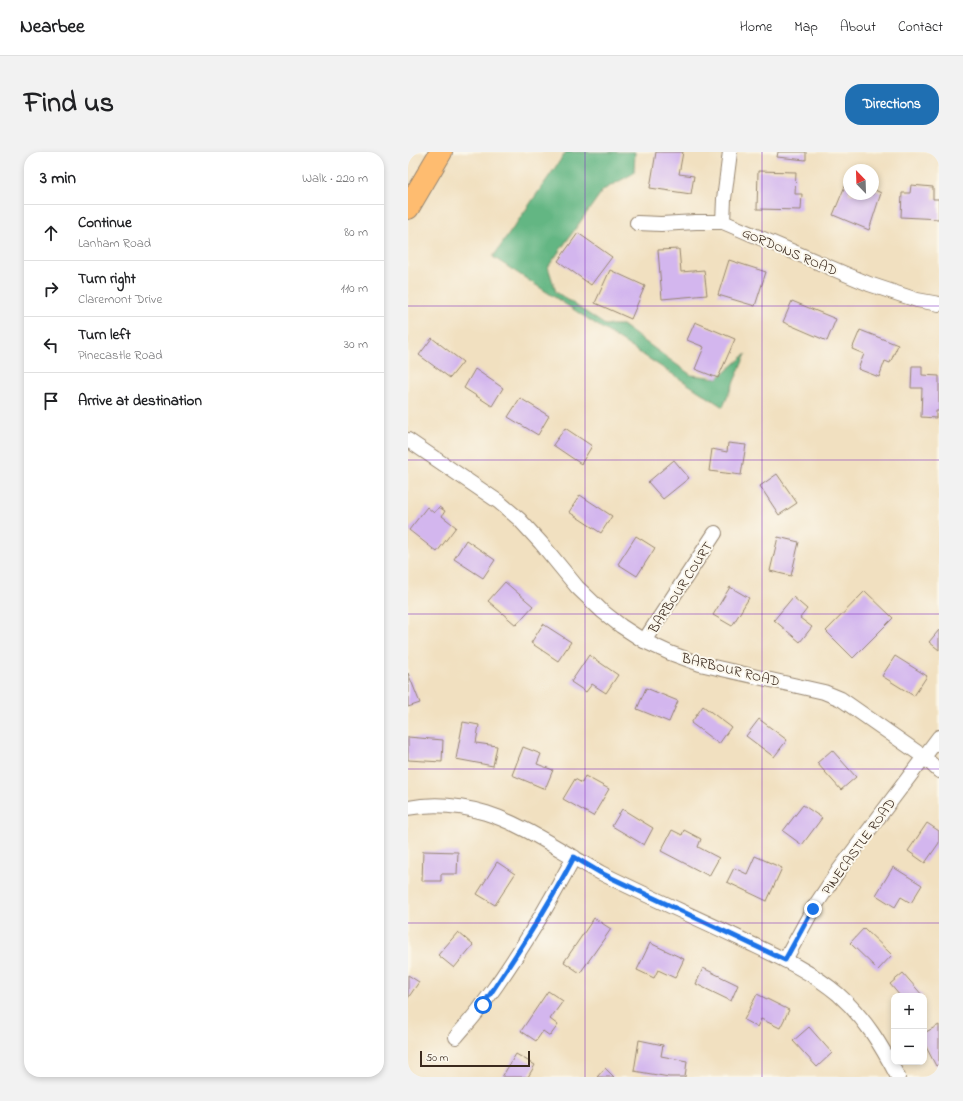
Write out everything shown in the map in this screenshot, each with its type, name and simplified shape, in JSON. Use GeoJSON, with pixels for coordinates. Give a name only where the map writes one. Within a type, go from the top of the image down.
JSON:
{"type":"FeatureCollection","features":[{"type":"Feature","properties":{"kind":"highway"},"geometry":{"type":"LineString","coordinates":[[408,208],[441,152]]}},
{"type":"Feature","properties":{"kind":"street"},"geometry":{"type":"LineString","coordinates":[[723,222],[724,199],[730,152]]}},
{"type":"Feature","properties":{"kind":"street","name":"GORDONS ROAD"},"geometry":{"type":"LineString","coordinates":[[637,223],[661,224],[723,222],[869,284],[917,300],[939,304]]}},
{"type":"Feature","properties":{"kind":"street","name":"BARBOUR ROAD"},"geometry":{"type":"LineString","coordinates":[[408,440],[499,502],[519,519],[577,587],[602,611],[644,641],[670,654],[700,664],[824,692],[841,699],[924,757],[939,771]]}},
{"type":"Feature","properties":{"kind":"street","name":"BARBOUR COURT"},"geometry":{"type":"LineString","coordinates":[[644,641],[715,533]]}},
{"type":"Feature","properties":{"kind":"street","name":"PINECASTLE ROAD"},"geometry":{"type":"LineString","coordinates":[[785,960],[813,909],[839,870],[939,737]]}},
{"type":"Feature","properties":{"kind":"street"},"geometry":{"type":"LineString","coordinates":[[408,808],[436,806],[461,807],[485,813],[509,822],[601,873],[785,960],[815,977],[838,995],[860,1016],[878,1039],[898,1077]]}},
{"type":"Feature","properties":{"kind":"street"},"geometry":{"type":"LineString","coordinates":[[456,1037],[483,1005],[522,946],[558,888],[574,857]]}},
{"type":"Feature","properties":{"kind":"green space"},"geometry":{"type":"Polygon","coordinates":[[[566,152],[635,152],[634,173],[603,190],[548,267],[556,292],[605,325],[622,325],[691,375],[718,378],[746,354],[723,407],[493,257],[566,152]]]}},
{"type":"Feature","properties":{"kind":"building"},"geometry":{"type":"Polygon","coordinates":[[[656,152],[683,152],[679,174],[694,176],[691,194],[650,188],[656,152]]]}},
{"type":"Feature","properties":{"kind":"building"},"geometry":{"type":"Polygon","coordinates":[[[778,152],[806,152],[806,160],[777,157],[778,152]]]}},
{"type":"Feature","properties":{"kind":"building"},"geometry":{"type":"Polygon","coordinates":[[[758,171],[796,172],[795,194],[802,194],[801,210],[757,209],[758,171]]]}},
{"type":"Feature","properties":{"kind":"building"},"geometry":{"type":"Polygon","coordinates":[[[911,185],[933,187],[933,199],[939,199],[939,219],[901,217],[902,193],[910,193],[911,185]]]}},
{"type":"Feature","properties":{"kind":"building"},"geometry":{"type":"Polygon","coordinates":[[[843,191],[843,200],[879,200],[869,230],[833,215],[843,191]]]}},
{"type":"Feature","properties":{"kind":"building"},"geometry":{"type":"Polygon","coordinates":[[[578,233],[612,257],[591,285],[558,261],[578,233]]]}},
{"type":"Feature","properties":{"kind":"building"},"geometry":{"type":"Polygon","coordinates":[[[679,249],[681,272],[704,270],[707,295],[662,299],[658,250],[679,249]]]}},
{"type":"Feature","properties":{"kind":"building"},"geometry":{"type":"Polygon","coordinates":[[[729,260],[766,272],[755,306],[718,295],[729,260]]]}},
{"type":"Feature","properties":{"kind":"building"},"geometry":{"type":"Polygon","coordinates":[[[610,270],[645,286],[631,319],[595,303],[610,270]]]}},
{"type":"Feature","properties":{"kind":"building"},"geometry":{"type":"Polygon","coordinates":[[[792,301],[836,319],[827,341],[783,322],[792,301]]]}},
{"type":"Feature","properties":{"kind":"building"},"geometry":{"type":"Polygon","coordinates":[[[695,322],[735,339],[718,378],[695,369],[704,347],[687,340],[695,322]]]}},
{"type":"Feature","properties":{"kind":"building"},"geometry":{"type":"Polygon","coordinates":[[[860,330],[898,345],[890,363],[885,361],[879,377],[858,369],[864,354],[852,349],[860,330]]]}},
{"type":"Feature","properties":{"kind":"building"},"geometry":{"type":"Polygon","coordinates":[[[432,338],[463,362],[450,378],[419,355],[432,338]]]}},
{"type":"Feature","properties":{"kind":"building"},"geometry":{"type":"Polygon","coordinates":[[[912,366],[922,366],[922,375],[939,376],[939,411],[936,411],[936,418],[921,417],[922,388],[911,388],[912,366]]]}},
{"type":"Feature","properties":{"kind":"building"},"geometry":{"type":"Polygon","coordinates":[[[475,369],[503,388],[492,406],[464,388],[475,369]]]}},
{"type":"Feature","properties":{"kind":"building"},"geometry":{"type":"Polygon","coordinates":[[[520,398],[549,416],[538,435],[508,417],[520,398]]]}},
{"type":"Feature","properties":{"kind":"building"},"geometry":{"type":"Polygon","coordinates":[[[565,428],[592,446],[581,464],[553,445],[565,428]]]}},
{"type":"Feature","properties":{"kind":"building"},"geometry":{"type":"Polygon","coordinates":[[[728,443],[746,445],[741,475],[709,471],[712,449],[727,452],[728,443]]]}},
{"type":"Feature","properties":{"kind":"building"},"geometry":{"type":"Polygon","coordinates":[[[674,460],[689,478],[663,499],[648,482],[674,460]]]}},
{"type":"Feature","properties":{"kind":"building"},"geometry":{"type":"Polygon","coordinates":[[[777,474],[797,503],[779,515],[760,486],[777,474]]]}},
{"type":"Feature","properties":{"kind":"building"},"geometry":{"type":"Polygon","coordinates":[[[580,495],[612,516],[601,533],[569,512],[580,495]]]}},
{"type":"Feature","properties":{"kind":"building"},"geometry":{"type":"Polygon","coordinates":[[[427,507],[434,513],[439,507],[445,511],[442,516],[456,527],[437,552],[409,530],[427,507]]]}},
{"type":"Feature","properties":{"kind":"building"},"geometry":{"type":"Polygon","coordinates":[[[636,536],[655,548],[637,576],[618,564],[636,536]]]}},
{"type":"Feature","properties":{"kind":"building"},"geometry":{"type":"Polygon","coordinates":[[[778,537],[799,542],[791,576],[770,571],[778,537]]]}},
{"type":"Feature","properties":{"kind":"building"},"geometry":{"type":"Polygon","coordinates":[[[466,540],[495,560],[483,578],[454,559],[466,540]]]}},
{"type":"Feature","properties":{"kind":"building"},"geometry":{"type":"Polygon","coordinates":[[[505,582],[533,606],[516,625],[488,601],[505,582]]]}},
{"type":"Feature","properties":{"kind":"building"},"geometry":{"type":"Polygon","coordinates":[[[730,587],[749,598],[732,626],[713,615],[730,587]]]}},
{"type":"Feature","properties":{"kind":"building"},"geometry":{"type":"Polygon","coordinates":[[[865,591],[893,618],[853,658],[826,631],[865,591]]]}},
{"type":"Feature","properties":{"kind":"building"},"geometry":{"type":"Polygon","coordinates":[[[793,597],[807,609],[800,618],[812,627],[800,642],[774,620],[793,597]]]}},
{"type":"Feature","properties":{"kind":"building"},"geometry":{"type":"Polygon","coordinates":[[[543,624],[571,642],[558,661],[531,643],[543,624]]]}},
{"type":"Feature","properties":{"kind":"building"},"geometry":{"type":"Polygon","coordinates":[[[939,630],[939,650],[929,642],[939,630]]]}},
{"type":"Feature","properties":{"kind":"building"},"geometry":{"type":"Polygon","coordinates":[[[589,655],[618,675],[606,693],[592,684],[586,692],[571,682],[589,655]]]}},
{"type":"Feature","properties":{"kind":"building"},"geometry":{"type":"Polygon","coordinates":[[[895,656],[927,676],[914,696],[882,676],[895,656]]]}},
{"type":"Feature","properties":{"kind":"building"},"geometry":{"type":"Polygon","coordinates":[[[408,673],[420,703],[408,707],[408,673]]]}},
{"type":"Feature","properties":{"kind":"building"},"geometry":{"type":"Polygon","coordinates":[[[646,688],[678,701],[669,722],[637,709],[646,688]]]}},
{"type":"Feature","properties":{"kind":"building"},"geometry":{"type":"Polygon","coordinates":[[[703,706],[731,727],[719,744],[691,723],[703,706]]]}},
{"type":"Feature","properties":{"kind":"building"},"geometry":{"type":"Polygon","coordinates":[[[759,719],[787,740],[774,757],[746,736],[759,719]]]}},
{"type":"Feature","properties":{"kind":"building"},"geometry":{"type":"Polygon","coordinates":[[[463,722],[479,725],[476,743],[497,746],[493,766],[456,759],[463,722]]]}},
{"type":"Feature","properties":{"kind":"building"},"geometry":{"type":"Polygon","coordinates":[[[408,737],[443,740],[442,762],[408,760],[408,737]]]}},
{"type":"Feature","properties":{"kind":"building"},"geometry":{"type":"Polygon","coordinates":[[[523,747],[541,754],[537,764],[553,770],[545,789],[512,775],[523,747]]]}},
{"type":"Feature","properties":{"kind":"building"},"geometry":{"type":"Polygon","coordinates":[[[832,750],[856,777],[841,790],[817,763],[832,750]]]}},
{"type":"Feature","properties":{"kind":"building"},"geometry":{"type":"Polygon","coordinates":[[[585,776],[609,789],[593,816],[563,799],[575,779],[582,783],[585,776]]]}},
{"type":"Feature","properties":{"kind":"building"},"geometry":{"type":"Polygon","coordinates":[[[803,805],[822,818],[802,845],[783,831],[803,805]]]}},
{"type":"Feature","properties":{"kind":"building"},"geometry":{"type":"Polygon","coordinates":[[[622,809],[653,828],[644,845],[612,826],[622,809]]]}},
{"type":"Feature","properties":{"kind":"building"},"geometry":{"type":"Polygon","coordinates":[[[927,823],[939,831],[939,843],[925,863],[908,851],[927,823]]]}},
{"type":"Feature","properties":{"kind":"building"},"geometry":{"type":"Polygon","coordinates":[[[672,830],[682,835],[684,830],[701,839],[698,847],[719,858],[709,876],[661,851],[672,830]]]}},
{"type":"Feature","properties":{"kind":"building"},"geometry":{"type":"Polygon","coordinates":[[[423,851],[458,852],[457,874],[441,874],[441,881],[422,881],[423,851]]]}},
{"type":"Feature","properties":{"kind":"building"},"geometry":{"type":"Polygon","coordinates":[[[755,856],[782,868],[767,901],[727,882],[734,868],[747,874],[755,856]]]}},
{"type":"Feature","properties":{"kind":"building"},"geometry":{"type":"Polygon","coordinates":[[[497,862],[515,874],[495,905],[477,894],[497,862]]]}},
{"type":"Feature","properties":{"kind":"building"},"geometry":{"type":"Polygon","coordinates":[[[893,867],[922,885],[911,903],[901,897],[895,907],[876,895],[893,867]]]}},
{"type":"Feature","properties":{"kind":"building"},"geometry":{"type":"Polygon","coordinates":[[[594,918],[611,929],[580,973],[564,962],[594,918]]]}},
{"type":"Feature","properties":{"kind":"building"},"geometry":{"type":"Polygon","coordinates":[[[864,928],[892,955],[878,970],[850,943],[864,928]]]}},
{"type":"Feature","properties":{"kind":"building"},"geometry":{"type":"Polygon","coordinates":[[[458,932],[473,945],[454,968],[438,955],[458,932]]]}},
{"type":"Feature","properties":{"kind":"building"},"geometry":{"type":"Polygon","coordinates":[[[650,943],[684,959],[675,978],[658,970],[654,978],[637,970],[650,943]]]}},
{"type":"Feature","properties":{"kind":"building"},"geometry":{"type":"Polygon","coordinates":[[[703,968],[738,985],[731,1001],[696,984],[703,968]]]}},
{"type":"Feature","properties":{"kind":"building"},"geometry":{"type":"Polygon","coordinates":[[[903,973],[920,993],[898,993],[890,984],[903,973]]]}},
{"type":"Feature","properties":{"kind":"building"},"geometry":{"type":"Polygon","coordinates":[[[408,975],[419,982],[408,998],[408,975]]]}},
{"type":"Feature","properties":{"kind":"building"},"geometry":{"type":"Polygon","coordinates":[[[548,991],[563,1001],[550,1019],[558,1025],[550,1036],[543,1031],[536,1041],[521,1031],[548,991]]]}},
{"type":"Feature","properties":{"kind":"building"},"geometry":{"type":"Polygon","coordinates":[[[757,994],[789,1010],[780,1028],[761,1019],[757,1027],[744,1020],[757,994]]]}},
{"type":"Feature","properties":{"kind":"building"},"geometry":{"type":"Polygon","coordinates":[[[939,1025],[939,1064],[936,1066],[927,1049],[927,1031],[939,1025]]]}},
{"type":"Feature","properties":{"kind":"building"},"geometry":{"type":"Polygon","coordinates":[[[809,1027],[832,1053],[817,1067],[793,1041],[809,1027]]]}},
{"type":"Feature","properties":{"kind":"building"},"geometry":{"type":"Polygon","coordinates":[[[639,1040],[663,1045],[661,1056],[687,1061],[685,1077],[669,1077],[634,1071],[639,1040]]]}},
{"type":"Feature","properties":{"kind":"building"},"geometry":{"type":"Polygon","coordinates":[[[516,1054],[535,1065],[528,1077],[502,1077],[516,1054]]]}},
{"type":"Feature","properties":{"kind":"building"},"geometry":{"type":"Polygon","coordinates":[[[605,1068],[614,1077],[597,1077],[605,1068]]]}},
{"type":"Feature","properties":{"kind":"route"},"geometry":{"type":"LineString","coordinates":[[483,1005],[558,888],[574,857],[601,873],[785,960],[813,909]]}}]}
